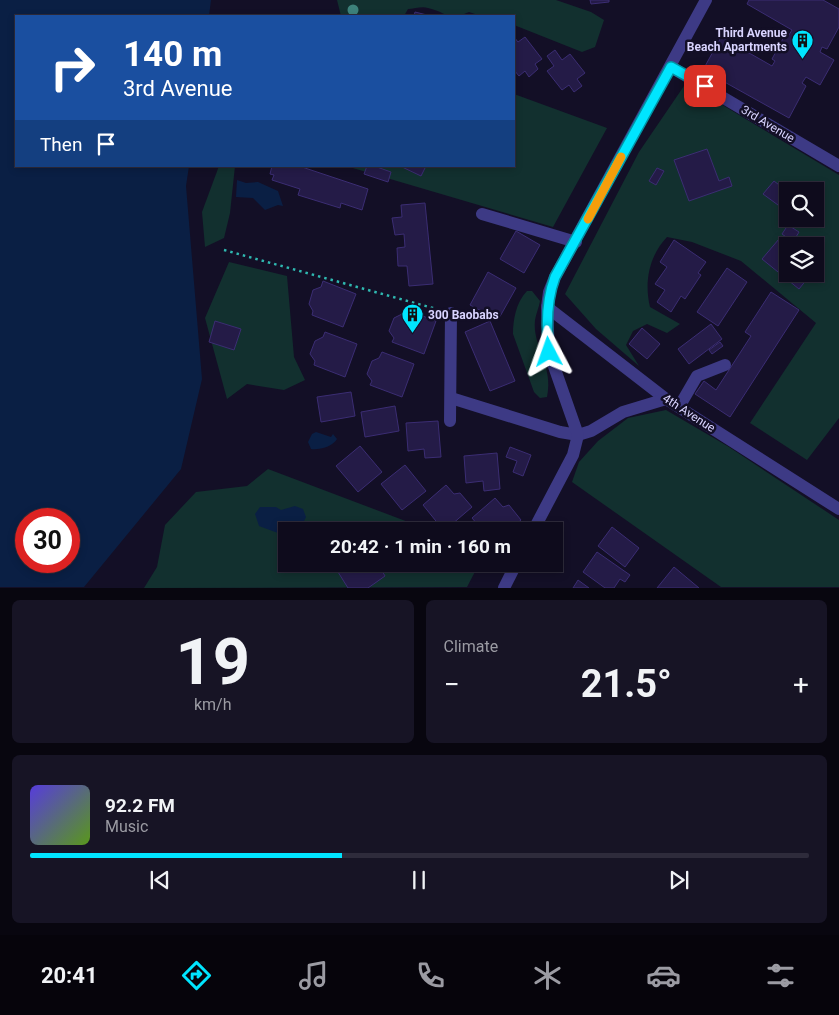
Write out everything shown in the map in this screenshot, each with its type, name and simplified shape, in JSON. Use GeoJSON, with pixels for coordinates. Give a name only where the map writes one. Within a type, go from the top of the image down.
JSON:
{"type":"FeatureCollection","features":[{"type":"Feature","properties":{"kind":"street"},"geometry":{"type":"LineString","coordinates":[[538,522],[573,455],[578,435],[549,352],[547,307],[550,292],[555,277],[576,242],[706,0]]}},
{"type":"Feature","properties":{"kind":"street","name":"3rd Avenue"},"geometry":{"type":"LineString","coordinates":[[671,67],[839,166]]}},
{"type":"Feature","properties":{"kind":"street"},"geometry":{"type":"LineString","coordinates":[[482,214],[576,242]]}},
{"type":"Feature","properties":{"kind":"street","name":"4th Avenue"},"geometry":{"type":"LineString","coordinates":[[547,307],[666,399],[839,509]]}},
{"type":"Feature","properties":{"kind":"street"},"geometry":{"type":"LineString","coordinates":[[450,421],[452,313]]}},
{"type":"Feature","properties":{"kind":"street"},"geometry":{"type":"LineString","coordinates":[[679,407],[697,376],[725,365]]}},
{"type":"Feature","properties":{"kind":"street"},"geometry":{"type":"LineString","coordinates":[[450,398],[560,432],[578,435],[591,431],[623,412],[666,399]]}},
{"type":"Feature","properties":{"kind":"street"},"geometry":{"type":"LineString","coordinates":[[504,588],[512,572]]}},
{"type":"Feature","properties":{"kind":"path"},"geometry":{"type":"LineString","coordinates":[[224,250],[452,313]]}},
{"type":"Feature","properties":{"kind":"green space"},"geometry":{"type":"Polygon","coordinates":[[[337,0],[556,0],[591,12],[604,20],[595,47],[582,52],[515,25],[515,15],[478,15],[469,12],[462,15],[447,15],[423,7],[408,9],[405,15],[341,15],[337,0]]]}},
{"type":"Feature","properties":{"kind":"green space"},"geometry":{"type":"Polygon","coordinates":[[[686,83],[839,175],[839,418],[807,460],[750,423],[816,323],[741,261],[692,242],[667,237],[652,261],[648,279],[648,298],[650,307],[680,324],[667,333],[647,324],[633,331],[626,345],[639,366],[596,329],[565,294],[639,152],[686,83]]]}},
{"type":"Feature","properties":{"kind":"green space"},"geometry":{"type":"Polygon","coordinates":[[[515,94],[607,128],[553,227],[349,167],[515,167],[515,94]]]}},
{"type":"Feature","properties":{"kind":"green space"},"geometry":{"type":"Polygon","coordinates":[[[219,167],[235,167],[230,213],[224,238],[205,247],[202,212],[219,167]]]}},
{"type":"Feature","properties":{"kind":"green space"},"geometry":{"type":"Polygon","coordinates":[[[229,262],[287,276],[294,357],[305,380],[284,390],[247,384],[227,399],[205,318],[229,262]]]}},
{"type":"Feature","properties":{"kind":"green space"},"geometry":{"type":"Polygon","coordinates":[[[527,291],[532,291],[540,301],[535,320],[535,330],[548,376],[547,397],[540,398],[534,392],[513,334],[516,311],[520,300],[527,291]]]}},
{"type":"Feature","properties":{"kind":"green space"},"geometry":{"type":"Polygon","coordinates":[[[666,410],[729,447],[839,520],[839,587],[721,587],[572,482],[579,462],[598,441],[628,418],[666,410]]]}},
{"type":"Feature","properties":{"kind":"green space"},"geometry":{"type":"Polygon","coordinates":[[[268,469],[408,522],[278,522],[278,572],[475,572],[467,587],[144,588],[157,567],[165,525],[196,492],[247,486],[268,469]]]}},
{"type":"Feature","properties":{"kind":"water"},"geometry":{"type":"Polygon","coordinates":[[[0,0],[211,0],[209,15],[15,15],[15,167],[189,167],[186,186],[202,379],[181,469],[84,587],[0,587],[0,0]]]}},
{"type":"Feature","properties":{"kind":"water"},"geometry":{"type":"Polygon","coordinates":[[[237,180],[246,183],[258,182],[278,191],[283,206],[278,205],[265,210],[253,198],[236,197],[237,180]]]}},
{"type":"Feature","properties":{"kind":"water"},"geometry":{"type":"Polygon","coordinates":[[[316,432],[331,437],[333,434],[337,439],[326,447],[311,449],[308,442],[312,434],[316,432]]]}},
{"type":"Feature","properties":{"kind":"water"},"geometry":{"type":"Polygon","coordinates":[[[295,506],[303,509],[306,517],[303,522],[278,522],[278,533],[259,526],[255,514],[260,507],[276,507],[281,510],[295,506]]]}},
{"type":"Feature","properties":{"kind":"building"},"geometry":{"type":"Polygon","coordinates":[[[590,0],[609,0],[609,2],[591,4],[590,0]]]}},
{"type":"Feature","properties":{"kind":"building","name":"Third Avenue Beach Apartments"},"geometry":{"type":"Polygon","coordinates":[[[749,0],[823,0],[839,9],[839,27],[827,49],[822,47],[820,52],[834,60],[820,85],[806,77],[802,83],[806,86],[789,118],[703,70],[721,37],[772,66],[775,61],[772,59],[786,33],[789,35],[792,30],[747,4],[749,0]]]}},
{"type":"Feature","properties":{"kind":"building"},"geometry":{"type":"Polygon","coordinates":[[[415,12],[427,15],[414,15],[415,12]]]}},
{"type":"Feature","properties":{"kind":"building"},"geometry":{"type":"Polygon","coordinates":[[[525,37],[542,59],[535,64],[538,69],[529,77],[525,71],[519,76],[515,71],[515,38],[518,42],[525,37]]]}},
{"type":"Feature","properties":{"kind":"building"},"geometry":{"type":"Polygon","coordinates":[[[555,50],[562,60],[570,54],[585,73],[577,79],[582,86],[574,92],[569,85],[562,90],[547,71],[554,66],[547,56],[555,50]]]}},
{"type":"Feature","properties":{"kind":"building"},"geometry":{"type":"Polygon","coordinates":[[[707,149],[719,181],[729,177],[732,186],[689,201],[674,160],[707,149]]]}},
{"type":"Feature","properties":{"kind":"building"},"geometry":{"type":"Polygon","coordinates":[[[272,167],[302,167],[368,189],[362,210],[341,203],[340,208],[298,195],[300,189],[272,180],[274,175],[270,174],[272,167]]]}},
{"type":"Feature","properties":{"kind":"building"},"geometry":{"type":"Polygon","coordinates":[[[367,167],[377,167],[391,172],[388,182],[364,174],[367,167]]]}},
{"type":"Feature","properties":{"kind":"building"},"geometry":{"type":"Polygon","coordinates":[[[402,167],[426,167],[421,176],[402,167]]]}},
{"type":"Feature","properties":{"kind":"building"},"geometry":{"type":"Polygon","coordinates":[[[657,168],[664,171],[656,185],[649,181],[657,168]]]}},
{"type":"Feature","properties":{"kind":"building"},"geometry":{"type":"Polygon","coordinates":[[[774,181],[779,185],[779,204],[778,205],[763,194],[774,181]]]}},
{"type":"Feature","properties":{"kind":"building"},"geometry":{"type":"Polygon","coordinates":[[[425,203],[433,284],[409,286],[407,266],[398,266],[397,248],[405,247],[404,234],[395,235],[392,218],[402,217],[401,205],[425,203]]]}},
{"type":"Feature","properties":{"kind":"building"},"geometry":{"type":"Polygon","coordinates":[[[787,227],[791,227],[799,232],[796,237],[786,237],[782,234],[787,227]]]}},
{"type":"Feature","properties":{"kind":"building"},"geometry":{"type":"Polygon","coordinates":[[[516,231],[540,245],[524,273],[500,259],[516,231]]]}},
{"type":"Feature","properties":{"kind":"building"},"geometry":{"type":"Polygon","coordinates":[[[779,239],[779,273],[762,259],[779,239]]]}},
{"type":"Feature","properties":{"kind":"building"},"geometry":{"type":"Polygon","coordinates":[[[674,240],[706,262],[698,273],[701,275],[685,299],[681,296],[671,312],[657,302],[665,290],[655,284],[667,267],[660,262],[674,240]]]}},
{"type":"Feature","properties":{"kind":"building"},"geometry":{"type":"Polygon","coordinates":[[[727,268],[747,282],[718,326],[697,312],[727,268]]]}},
{"type":"Feature","properties":{"kind":"building"},"geometry":{"type":"Polygon","coordinates":[[[488,272],[516,288],[498,320],[470,305],[488,272]]]}},
{"type":"Feature","properties":{"kind":"building"},"geometry":{"type":"Polygon","coordinates":[[[323,281],[356,294],[343,327],[312,315],[313,311],[309,304],[313,290],[321,287],[323,281]]]}},
{"type":"Feature","properties":{"kind":"building"},"geometry":{"type":"Polygon","coordinates":[[[790,282],[805,282],[799,289],[790,282]]]}},
{"type":"Feature","properties":{"kind":"building"},"geometry":{"type":"Polygon","coordinates":[[[771,292],[799,310],[730,417],[695,394],[704,381],[716,390],[751,336],[745,332],[771,292]]]}},
{"type":"Feature","properties":{"kind":"building","name":"300 Baobabs"},"geometry":{"type":"Polygon","coordinates":[[[404,309],[436,321],[424,354],[392,342],[394,338],[389,331],[394,318],[402,314],[404,309]]]}},
{"type":"Feature","properties":{"kind":"building"},"geometry":{"type":"Polygon","coordinates":[[[215,321],[241,329],[234,350],[209,342],[215,321]]]}},
{"type":"Feature","properties":{"kind":"building"},"geometry":{"type":"Polygon","coordinates":[[[490,321],[515,381],[490,391],[465,332],[490,321]]]}},
{"type":"Feature","properties":{"kind":"building"},"geometry":{"type":"Polygon","coordinates":[[[711,324],[722,339],[689,364],[678,349],[711,324]]]}},
{"type":"Feature","properties":{"kind":"building"},"geometry":{"type":"Polygon","coordinates":[[[642,328],[660,344],[647,359],[629,344],[642,328]]]}},
{"type":"Feature","properties":{"kind":"building"},"geometry":{"type":"Polygon","coordinates":[[[325,332],[357,344],[345,377],[314,365],[315,361],[310,354],[315,341],[323,337],[325,332]]]}},
{"type":"Feature","properties":{"kind":"building"},"geometry":{"type":"Polygon","coordinates":[[[720,342],[723,346],[712,354],[709,350],[720,342]]]}},
{"type":"Feature","properties":{"kind":"building"},"geometry":{"type":"Polygon","coordinates":[[[382,352],[414,364],[402,397],[370,385],[372,381],[367,374],[372,361],[379,358],[382,352]]]}},
{"type":"Feature","properties":{"kind":"building"},"geometry":{"type":"Polygon","coordinates":[[[351,392],[355,416],[321,422],[317,397],[351,392]]]}},
{"type":"Feature","properties":{"kind":"building"},"geometry":{"type":"Polygon","coordinates":[[[395,406],[399,431],[365,437],[361,412],[395,406]]]}},
{"type":"Feature","properties":{"kind":"building"},"geometry":{"type":"Polygon","coordinates":[[[438,421],[441,457],[425,458],[424,449],[408,451],[406,423],[438,421]]]}},
{"type":"Feature","properties":{"kind":"building"},"geometry":{"type":"Polygon","coordinates":[[[360,446],[382,472],[358,492],[336,466],[360,446]]]}},
{"type":"Feature","properties":{"kind":"building"},"geometry":{"type":"Polygon","coordinates":[[[510,447],[531,455],[523,476],[513,472],[517,461],[506,457],[510,447]]]}},
{"type":"Feature","properties":{"kind":"building"},"geometry":{"type":"Polygon","coordinates":[[[497,453],[500,489],[484,491],[483,481],[466,483],[464,456],[497,453]]]}},
{"type":"Feature","properties":{"kind":"building"},"geometry":{"type":"Polygon","coordinates":[[[405,465],[426,491],[402,510],[381,484],[405,465]]]}},
{"type":"Feature","properties":{"kind":"building"},"geometry":{"type":"Polygon","coordinates":[[[446,485],[454,494],[460,493],[472,507],[454,522],[437,522],[423,505],[446,485]]]}},
{"type":"Feature","properties":{"kind":"building"},"geometry":{"type":"Polygon","coordinates":[[[495,498],[503,507],[509,505],[521,520],[519,522],[475,522],[472,518],[495,498]]]}},
{"type":"Feature","properties":{"kind":"building"},"geometry":{"type":"Polygon","coordinates":[[[612,527],[639,548],[625,567],[598,546],[612,527]]]}},
{"type":"Feature","properties":{"kind":"building"},"geometry":{"type":"Polygon","coordinates":[[[597,552],[630,575],[625,582],[620,579],[614,588],[605,588],[583,572],[597,552]]]}},
{"type":"Feature","properties":{"kind":"building"},"geometry":{"type":"Polygon","coordinates":[[[674,567],[699,588],[657,588],[674,567]]]}},
{"type":"Feature","properties":{"kind":"building"},"geometry":{"type":"Polygon","coordinates":[[[338,572],[383,572],[385,576],[368,588],[348,588],[338,572]]]}},
{"type":"Feature","properties":{"kind":"building"},"geometry":{"type":"Polygon","coordinates":[[[578,580],[589,588],[573,588],[578,580]]]}},
{"type":"Feature","properties":{"kind":"slow traffic"},"geometry":{"type":"LineString","coordinates":[[588,219],[621,157]]}},
{"type":"Feature","properties":{"kind":"place","name":"Third Avenue Beach Apartments"},"geometry":{"type":"Point","coordinates":[803,59]}},
{"type":"Feature","properties":{"kind":"place","name":"300 Baobabs"},"geometry":{"type":"Point","coordinates":[412,334]}},
{"type":"Feature","properties":{"kind":"route"},"geometry":{"type":"LineString","coordinates":[[549,352],[547,307],[555,277],[671,67],[705,86]]}}]}
